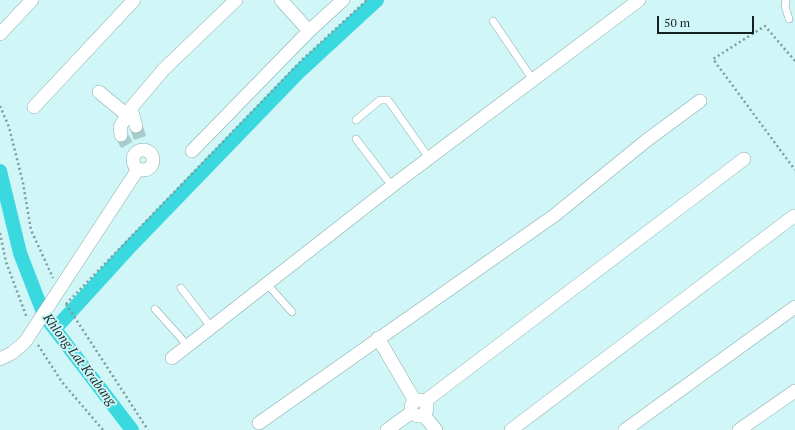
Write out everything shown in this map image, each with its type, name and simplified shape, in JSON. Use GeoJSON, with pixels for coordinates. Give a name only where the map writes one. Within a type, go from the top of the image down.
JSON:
{"type":"FeatureCollection","features":[{"type":"Feature","properties":{"kind":"street"},"geometry":{"type":"LineString","coordinates":[[0,34],[32,0]]}},
{"type":"Feature","properties":{"kind":"street"},"geometry":{"type":"LineString","coordinates":[[34,107],[134,0]]}},
{"type":"Feature","properties":{"kind":"street"},"geometry":{"type":"LineString","coordinates":[[138,169],[124,140],[120,127],[134,122],[164,69],[236,0]]}},
{"type":"Feature","properties":{"kind":"street"},"geometry":{"type":"LineString","coordinates":[[280,0],[309,31]]}},
{"type":"Feature","properties":{"kind":"street"},"geometry":{"type":"LineString","coordinates":[[192,151],[309,31],[343,0]]}},
{"type":"Feature","properties":{"kind":"street"},"geometry":{"type":"LineString","coordinates":[[172,358],[392,186],[639,0]]}},
{"type":"Feature","properties":{"kind":"street"},"geometry":{"type":"LineString","coordinates":[[99,92],[134,122],[145,150],[152,156],[151,165],[143,170],[138,169]]}},
{"type":"Feature","properties":{"kind":"street"},"geometry":{"type":"LineString","coordinates":[[259,423],[555,215],[647,140],[700,102]]}},
{"type":"Feature","properties":{"kind":"street"},"geometry":{"type":"LineString","coordinates":[[133,156],[136,152],[145,150]]}},
{"type":"Feature","properties":{"kind":"street"},"geometry":{"type":"LineString","coordinates":[[387,430],[744,159]]}},
{"type":"Feature","properties":{"kind":"street"},"geometry":{"type":"LineString","coordinates":[[0,359],[12,353],[25,342],[64,280],[138,169]]}},
{"type":"Feature","properties":{"kind":"street"},"geometry":{"type":"LineString","coordinates":[[511,430],[794,216]]}},
{"type":"Feature","properties":{"kind":"street"},"geometry":{"type":"LineString","coordinates":[[624,430],[795,307]]}},
{"type":"Feature","properties":{"kind":"street"},"geometry":{"type":"LineString","coordinates":[[378,338],[419,407],[436,430]]}},
{"type":"Feature","properties":{"kind":"street"},"geometry":{"type":"LineString","coordinates":[[739,430],[795,391]]}},
{"type":"Feature","properties":{"kind":"lane"},"geometry":{"type":"LineString","coordinates":[[786,0],[785,6],[789,19]]}},
{"type":"Feature","properties":{"kind":"lane"},"geometry":{"type":"LineString","coordinates":[[493,21],[533,80]]}},
{"type":"Feature","properties":{"kind":"lane"},"geometry":{"type":"LineString","coordinates":[[356,120],[380,100],[388,100],[429,158]]}},
{"type":"Feature","properties":{"kind":"lane"},"geometry":{"type":"LineString","coordinates":[[356,139],[392,186]]}},
{"type":"Feature","properties":{"kind":"lane"},"geometry":{"type":"LineString","coordinates":[[267,284],[292,312]]}},
{"type":"Feature","properties":{"kind":"lane"},"geometry":{"type":"LineString","coordinates":[[181,288],[211,327]]}},
{"type":"Feature","properties":{"kind":"lane"},"geometry":{"type":"LineString","coordinates":[[155,309],[188,346]]}},
{"type":"Feature","properties":{"kind":"path"},"geometry":{"type":"LineString","coordinates":[[66,304],[303,59],[367,0]]}},
{"type":"Feature","properties":{"kind":"path"},"geometry":{"type":"LineString","coordinates":[[795,61],[765,26],[713,59],[795,170]]}},
{"type":"Feature","properties":{"kind":"waterway"},"geometry":{"type":"LineString","coordinates":[[55,329],[128,249],[300,71],[377,0]]}},
{"type":"Feature","properties":{"kind":"waterway","name":"Khlong Lat Krabang"},"geometry":{"type":"LineString","coordinates":[[0,171],[20,253],[44,315],[132,430]]}},
{"type":"Feature","properties":{"kind":"tunnel"},"geometry":{"type":"LineString","coordinates":[[136,126],[140,138]]}},
{"type":"Feature","properties":{"kind":"tunnel"},"geometry":{"type":"LineString","coordinates":[[121,135],[127,145]]}}]}
